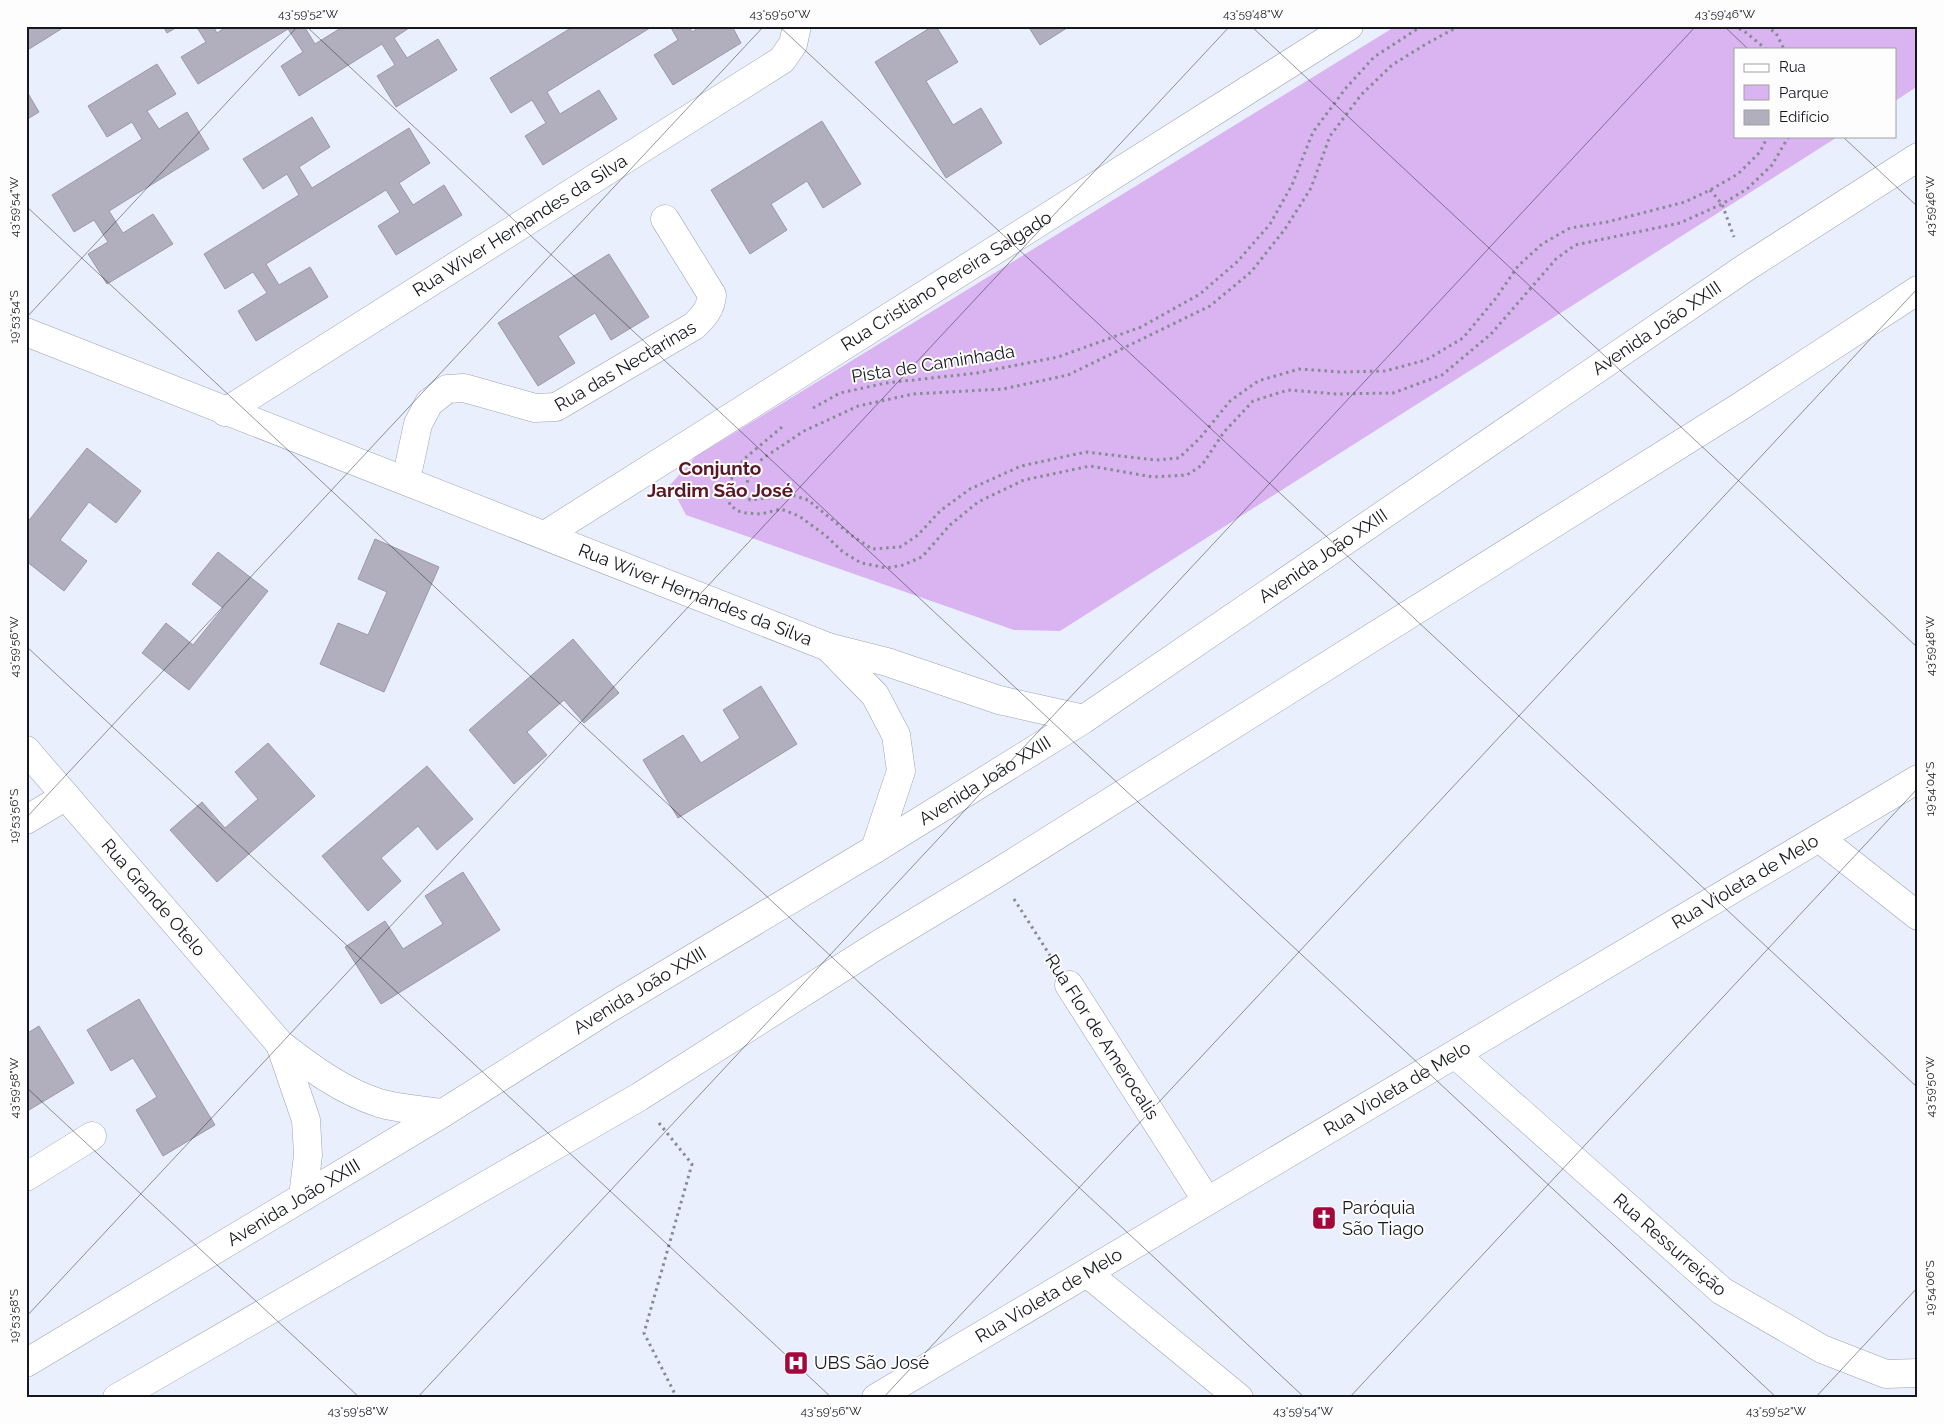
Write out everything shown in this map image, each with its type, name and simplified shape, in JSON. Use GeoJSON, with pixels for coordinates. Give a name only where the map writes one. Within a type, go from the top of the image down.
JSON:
{"type":"FeatureCollection","features":[{"type":"Feature","properties":{"kind":"street","name":"Rua Wiver Hernandes da Silva"},"geometry":{"type":"LineString","coordinates":[[226,412],[782,60],[794,44],[796,26]]}},
{"type":"Feature","properties":{"kind":"street","name":"Rua Cristiano Pereira Salgado"},"geometry":{"type":"LineString","coordinates":[[545,535],[1349,26]]}},
{"type":"Feature","properties":{"kind":"street","name":"Avenida João XXIII"},"geometry":{"type":"LineString","coordinates":[[26,1363],[444,1113],[608,1009],[875,849],[1084,719],[1744,268],[1918,157]]}},
{"type":"Feature","properties":{"kind":"street","name":"Rua das Nectarinas"},"geometry":{"type":"LineString","coordinates":[[406,480],[418,424],[429,403],[446,389],[464,388],[535,408],[556,407],[694,326],[711,306],[712,294],[665,219]]}},
{"type":"Feature","properties":{"kind":"street"},"geometry":{"type":"LineString","coordinates":[[117,1398],[639,1097],[876,946],[997,873],[1740,406],[1918,290]]}},
{"type":"Feature","properties":{"kind":"street","name":"Rua Wiver Hernandes da Silva"},"geometry":{"type":"LineString","coordinates":[[26,332],[828,647],[887,662],[999,700],[1084,719]]}},
{"type":"Feature","properties":{"kind":"street","name":"Rua Wiver Hernandes da Silva"},"geometry":{"type":"LineString","coordinates":[[828,647],[875,695],[896,735],[901,772],[875,849]]}},
{"type":"Feature","properties":{"kind":"street","name":"Rua Grande Otelo"},"geometry":{"type":"LineString","coordinates":[[26,750],[280,1044],[310,1067],[348,1091],[380,1104],[444,1113]]}},
{"type":"Feature","properties":{"kind":"street","name":"Rua Violeta de Melo"},"geometry":{"type":"LineString","coordinates":[[876,1398],[1918,779]]}},
{"type":"Feature","properties":{"kind":"street"},"geometry":{"type":"LineString","coordinates":[[26,820],[66,796]]}},
{"type":"Feature","properties":{"kind":"street"},"geometry":{"type":"LineString","coordinates":[[1819,838],[1918,916]]}},
{"type":"Feature","properties":{"kind":"street","name":"Rua Flor de Amerocalis"},"geometry":{"type":"LineString","coordinates":[[1069,985],[1207,1201]]}},
{"type":"Feature","properties":{"kind":"street","name":"Rua Grande Otelo"},"geometry":{"type":"LineString","coordinates":[[280,1044],[306,1120],[308,1155],[303,1197]]}},
{"type":"Feature","properties":{"kind":"street","name":"Rua Ressurreição"},"geometry":{"type":"LineString","coordinates":[[1456,1054],[1722,1291],[1822,1349],[1886,1374],[1918,1373]]}},
{"type":"Feature","properties":{"kind":"street"},"geometry":{"type":"LineString","coordinates":[[26,1177],[92,1136]]}},
{"type":"Feature","properties":{"kind":"street"},"geometry":{"type":"LineString","coordinates":[[1087,1273],[1239,1398]]}},
{"type":"Feature","properties":{"kind":"path","name":"Pista de Caminhada"},"geometry":{"type":"LineString","coordinates":[[809,410],[840,394],[886,383],[977,373],[1058,356],[1142,327],[1200,294],[1238,261],[1270,224],[1292,185],[1313,132],[1346,88],[1374,57],[1422,26]]}},
{"type":"Feature","properties":{"kind":"path"},"geometry":{"type":"LineString","coordinates":[[1460,26],[1426,44],[1392,66],[1361,95],[1330,136],[1310,188],[1285,229],[1251,272],[1210,306],[1068,375],[1004,388],[914,394],[858,406],[804,431],[762,459],[748,479],[745,492],[750,500],[792,495],[808,500],[851,535],[872,549],[900,547],[918,534],[940,511],[970,489],[1021,466],[1086,452],[1156,460],[1179,458],[1200,438],[1230,401],[1258,381],[1299,369],[1342,372],[1385,371],[1426,360],[1463,338],[1496,298],[1518,266],[1542,244],[1570,228],[1607,222],[1685,202],[1738,174],[1760,152],[1767,138]]}},
{"type":"Feature","properties":{"kind":"path"},"geometry":{"type":"LineString","coordinates":[[1732,26],[1744,31],[1765,48]]}},
{"type":"Feature","properties":{"kind":"path"},"geometry":{"type":"LineString","coordinates":[[1766,26],[1776,33],[1784,48]]}},
{"type":"Feature","properties":{"kind":"path"},"geometry":{"type":"LineString","coordinates":[[786,425],[770,436],[744,459],[733,475],[727,492],[730,505],[738,511],[746,513],[761,514],[781,509],[799,516],[825,535],[843,552],[861,563],[887,568],[903,565],[922,557],[950,525],[978,502],[1024,480],[1090,466],[1153,477],[1187,475],[1202,465],[1224,432],[1253,401],[1288,390],[1337,394],[1393,393],[1442,375],[1491,334],[1556,259],[1576,245],[1680,223],[1722,204],[1747,189],[1772,165],[1788,138]]}},
{"type":"Feature","properties":{"kind":"path"},"geometry":{"type":"LineString","coordinates":[[1710,190],[1722,204],[1744,268]]}},
{"type":"Feature","properties":{"kind":"path","name":"Rua Flor de Amerocalis"},"geometry":{"type":"LineString","coordinates":[[997,873],[1069,985]]}},
{"type":"Feature","properties":{"kind":"path"},"geometry":{"type":"LineString","coordinates":[[639,1097],[692,1164],[644,1332],[677,1398]]}},
{"type":"Feature","properties":{"kind":"green space"},"geometry":{"type":"Polygon","coordinates":[[[1396,26],[1918,26],[1918,86],[1896,100],[1896,48],[1734,48],[1734,138],[1836,138],[1060,631],[1014,630],[686,515],[670,485],[695,457],[1396,26]]]}},
{"type":"Feature","properties":{"kind":"building"},"geometry":{"type":"Polygon","coordinates":[[[26,26],[66,26],[26,51],[26,26]]]}},
{"type":"Feature","properties":{"kind":"building"},"geometry":{"type":"Polygon","coordinates":[[[163,26],[179,26],[167,33],[163,26]]]}},
{"type":"Feature","properties":{"kind":"building"},"geometry":{"type":"Polygon","coordinates":[[[196,26],[213,26],[217,33],[227,26],[304,26],[315,44],[344,26],[412,26],[394,38],[407,58],[438,39],[457,70],[396,107],[377,76],[395,65],[382,44],[299,96],[281,66],[303,52],[288,29],[198,84],[181,57],[206,42],[196,26]]]}},
{"type":"Feature","properties":{"kind":"building"},"geometry":{"type":"Polygon","coordinates":[[[574,26],[653,26],[547,92],[560,114],[599,90],[617,119],[543,165],[525,136],[546,123],[532,100],[511,113],[490,78],[574,26]]]}},
{"type":"Feature","properties":{"kind":"building"},"geometry":{"type":"Polygon","coordinates":[[[670,26],[689,26],[692,32],[701,26],[732,26],[741,43],[673,85],[654,55],[678,40],[670,26]]]}},
{"type":"Feature","properties":{"kind":"building"},"geometry":{"type":"Polygon","coordinates":[[[933,26],[936,26],[958,62],[926,81],[953,125],[981,108],[1002,143],[946,178],[875,62],[933,26]]]}},
{"type":"Feature","properties":{"kind":"building"},"geometry":{"type":"Polygon","coordinates":[[[1028,26],[1070,26],[1040,45],[1028,26]]]}},
{"type":"Feature","properties":{"kind":"building"},"geometry":{"type":"Polygon","coordinates":[[[157,64],[176,94],[147,111],[159,129],[187,112],[209,149],[109,211],[123,233],[153,214],[173,244],[107,284],[88,254],[108,242],[94,220],[74,232],[52,195],[142,139],[132,122],[107,137],[88,106],[157,64]]]}},
{"type":"Feature","properties":{"kind":"building"},"geometry":{"type":"Polygon","coordinates":[[[26,90],[39,112],[26,120],[26,90]]]}},
{"type":"Feature","properties":{"kind":"building"},"geometry":{"type":"Polygon","coordinates":[[[312,117],[330,147],[299,167],[312,188],[409,128],[430,163],[399,183],[413,205],[444,185],[462,215],[396,255],[378,226],[400,212],[386,190],[266,264],[279,285],[310,267],[328,297],[256,341],[238,311],[267,293],[253,272],[225,289],[204,254],[299,195],[287,174],[263,189],[243,159],[312,117]]]}},
{"type":"Feature","properties":{"kind":"building"},"geometry":{"type":"Polygon","coordinates":[[[822,121],[861,184],[823,208],[807,181],[771,204],[787,230],[750,254],[711,190],[822,121]]]}},
{"type":"Feature","properties":{"kind":"building"},"geometry":{"type":"Polygon","coordinates":[[[609,254],[649,317],[611,340],[595,313],[558,336],[575,363],[538,386],[498,323],[609,254]]]}},
{"type":"Feature","properties":{"kind":"building"},"geometry":{"type":"Polygon","coordinates":[[[87,448],[141,491],[116,523],[89,502],[60,540],[87,561],[64,591],[26,561],[26,524],[87,448]]]}},
{"type":"Feature","properties":{"kind":"building"},"geometry":{"type":"Polygon","coordinates":[[[375,539],[439,567],[384,692],[320,664],[338,623],[368,635],[387,592],[358,579],[375,539]]]}},
{"type":"Feature","properties":{"kind":"building"},"geometry":{"type":"Polygon","coordinates":[[[218,552],[268,591],[189,690],[142,653],[166,623],[193,645],[223,608],[192,584],[218,552]]]}},
{"type":"Feature","properties":{"kind":"building"},"geometry":{"type":"Polygon","coordinates":[[[573,639],[619,693],[584,723],[564,700],[527,732],[547,755],[514,784],[469,730],[573,639]]]}},
{"type":"Feature","properties":{"kind":"building"},"geometry":{"type":"Polygon","coordinates":[[[761,686],[797,744],[678,818],[643,760],[683,735],[701,763],[740,738],[723,710],[761,686]]]}},
{"type":"Feature","properties":{"kind":"building"},"geometry":{"type":"Polygon","coordinates":[[[268,743],[315,796],[217,882],[170,830],[202,802],[225,828],[258,799],[235,772],[268,743]]]}},
{"type":"Feature","properties":{"kind":"building"},"geometry":{"type":"Polygon","coordinates":[[[427,766],[473,819],[437,850],[418,826],[381,858],[401,881],[368,911],[322,856],[427,766]]]}},
{"type":"Feature","properties":{"kind":"building"},"geometry":{"type":"Polygon","coordinates":[[[463,872],[500,930],[381,1004],[345,947],[385,921],[403,949],[443,924],[425,896],[463,872]]]}},
{"type":"Feature","properties":{"kind":"building"},"geometry":{"type":"Polygon","coordinates":[[[139,999],[215,1125],[163,1156],[136,1110],[157,1097],[133,1058],[111,1071],[87,1030],[139,999]]]}},
{"type":"Feature","properties":{"kind":"building"},"geometry":{"type":"Polygon","coordinates":[[[39,1026],[74,1083],[29,1110],[26,1105],[26,1034],[39,1026]]]}},
{"type":"Feature","properties":{"kind":"place","name":"Paróquia São Tiago"},"geometry":{"type":"Point","coordinates":[1324,1218]}},
{"type":"Feature","properties":{"kind":"place","name":"UBS São José"},"geometry":{"type":"Point","coordinates":[796,1363]}},
{"type":"Feature","properties":{"kind":"district","name":"Conjunto Jardim São José"},"geometry":{"type":"Point","coordinates":[720,479]}}]}
